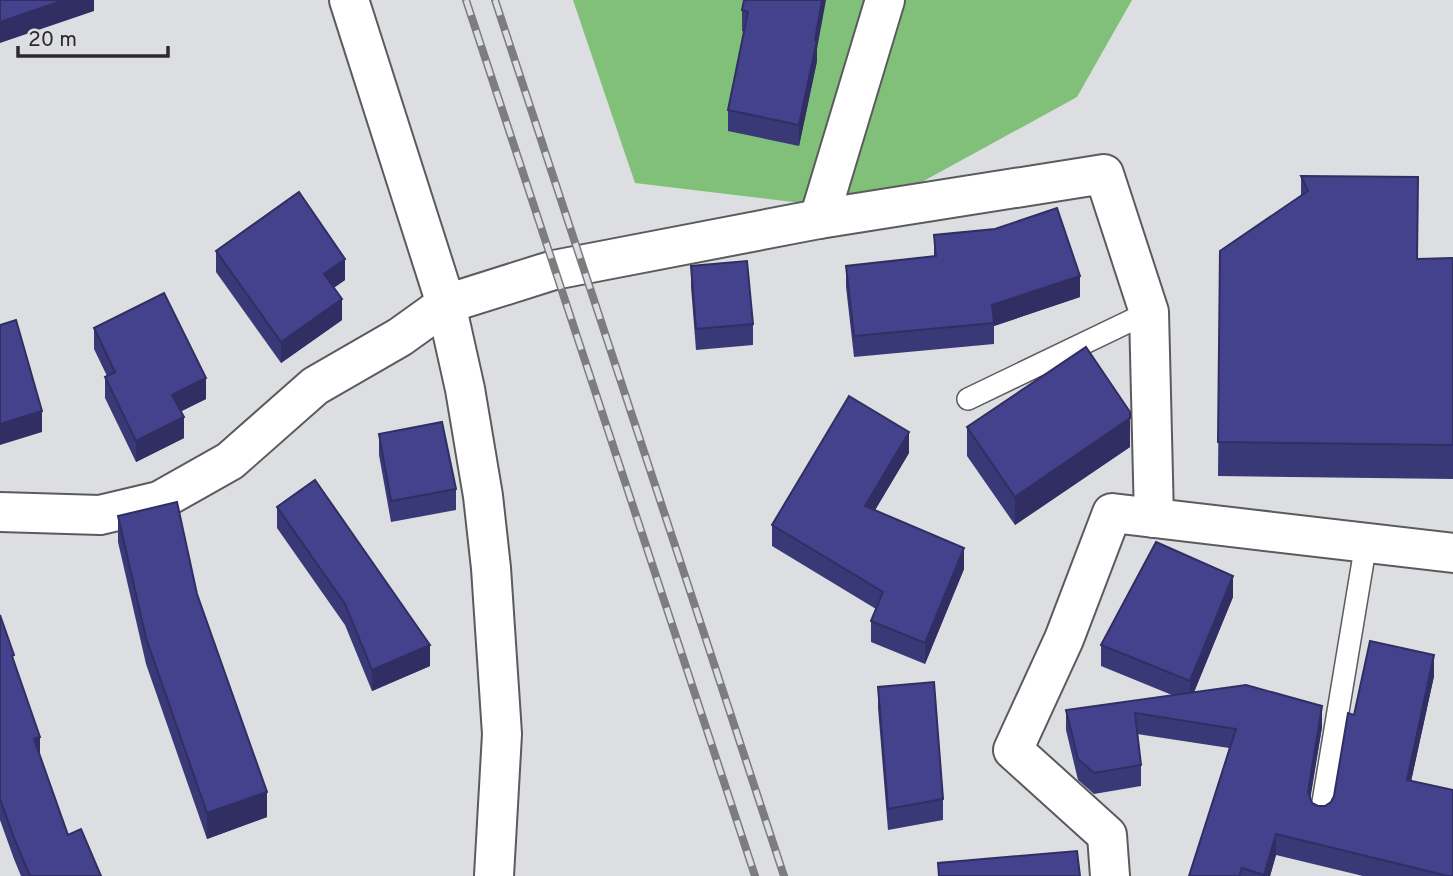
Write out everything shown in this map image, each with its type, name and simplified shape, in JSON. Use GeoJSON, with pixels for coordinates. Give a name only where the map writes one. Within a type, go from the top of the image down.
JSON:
{"type":"FeatureCollection","features":[{"type":"Feature","properties":{"kind":"street"},"geometry":{"type":"LineString","coordinates":[[349,0],[446,304],[472,429],[491,568],[502,734],[494,876]]}},
{"type":"Feature","properties":{"kind":"street"},"geometry":{"type":"LineString","coordinates":[[819,219],[885,0]]}},
{"type":"Feature","properties":{"kind":"street"},"geometry":{"type":"LineString","coordinates":[[0,512],[100,514],[159,501],[230,461],[315,386],[400,337],[446,304],[554,270],[819,219],[1104,174],[1149,312],[1154,518]]}},
{"type":"Feature","properties":{"kind":"street"},"geometry":{"type":"LineString","coordinates":[[1110,876],[1107,835],[1013,750],[1064,639],[1112,513],[1453,553]]}},
{"type":"Feature","properties":{"kind":"lane"},"geometry":{"type":"LineString","coordinates":[[968,399],[1149,312]]}},
{"type":"Feature","properties":{"kind":"lane"},"geometry":{"type":"LineString","coordinates":[[1321,814],[1366,543]]}},
{"type":"Feature","properties":{"kind":"green space"},"geometry":{"type":"Polygon","coordinates":[[[573,0],[1132,0],[1077,97],[869,211],[635,183],[573,0]]]}},
{"type":"Feature","properties":{"kind":"building"},"geometry":{"type":"Polygon","coordinates":[[[0,0],[64,0],[0,22],[0,0]]]}},
{"type":"Feature","properties":{"kind":"building"},"geometry":{"type":"Polygon","coordinates":[[[744,0],[822,0],[817,40],[799,125],[728,110],[748,12],[742,10],[744,0]]]}},
{"type":"Feature","properties":{"kind":"building"},"geometry":{"type":"Polygon","coordinates":[[[1301,176],[1418,177],[1417,259],[1453,258],[1453,445],[1218,442],[1220,251],[1308,191],[1301,176]]]}},
{"type":"Feature","properties":{"kind":"building"},"geometry":{"type":"Polygon","coordinates":[[[299,192],[345,259],[324,274],[342,299],[281,342],[216,251],[299,192]]]}},
{"type":"Feature","properties":{"kind":"building"},"geometry":{"type":"Polygon","coordinates":[[[1057,208],[1080,276],[992,305],[994,323],[854,336],[846,266],[936,256],[934,235],[995,229],[1057,208]]]}},
{"type":"Feature","properties":{"kind":"building"},"geometry":{"type":"Polygon","coordinates":[[[747,261],[753,324],[696,329],[691,266],[747,261]]]}},
{"type":"Feature","properties":{"kind":"building"},"geometry":{"type":"Polygon","coordinates":[[[164,293],[206,378],[172,395],[184,417],[136,441],[105,377],[115,372],[94,328],[164,293]]]}},
{"type":"Feature","properties":{"kind":"building"},"geometry":{"type":"Polygon","coordinates":[[[16,320],[42,411],[0,424],[0,325],[16,320]]]}},
{"type":"Feature","properties":{"kind":"building"},"geometry":{"type":"Polygon","coordinates":[[[1086,347],[1130,412],[1130,418],[1015,497],[967,427],[1086,347]]]}},
{"type":"Feature","properties":{"kind":"building"},"geometry":{"type":"Polygon","coordinates":[[[849,396],[909,432],[865,506],[964,548],[925,643],[871,621],[883,592],[772,525],[849,396]]]}},
{"type":"Feature","properties":{"kind":"building"},"geometry":{"type":"Polygon","coordinates":[[[442,422],[456,489],[391,501],[379,434],[442,422]]]}},
{"type":"Feature","properties":{"kind":"building"},"geometry":{"type":"Polygon","coordinates":[[[315,480],[430,645],[372,670],[345,604],[277,507],[315,480]]]}},
{"type":"Feature","properties":{"kind":"building"},"geometry":{"type":"Polygon","coordinates":[[[177,502],[197,594],[267,792],[207,813],[146,638],[118,516],[177,502]]]}},
{"type":"Feature","properties":{"kind":"building"},"geometry":{"type":"Polygon","coordinates":[[[1156,542],[1233,576],[1190,681],[1101,645],[1156,542]]]}},
{"type":"Feature","properties":{"kind":"building"},"geometry":{"type":"Polygon","coordinates":[[[0,615],[40,737],[34,739],[68,835],[81,829],[101,876],[30,876],[14,838],[0,799],[0,615]]]}},
{"type":"Feature","properties":{"kind":"building"},"geometry":{"type":"Polygon","coordinates":[[[1370,641],[1434,655],[1407,780],[1453,790],[1453,876],[1276,834],[1264,875],[1242,868],[1239,876],[1189,876],[1236,729],[1135,713],[1141,765],[1094,773],[1078,759],[1066,710],[1246,685],[1322,706],[1308,792],[1312,803],[1325,806],[1334,796],[1348,713],[1354,715],[1370,641]]]}},
{"type":"Feature","properties":{"kind":"building"},"geometry":{"type":"Polygon","coordinates":[[[934,682],[943,799],[888,809],[878,687],[934,682]]]}},
{"type":"Feature","properties":{"kind":"building"},"geometry":{"type":"Polygon","coordinates":[[[1077,851],[1080,876],[939,876],[938,863],[1077,851]]]}},
{"type":"Feature","properties":{"kind":"railway"},"geometry":{"type":"LineString","coordinates":[[466,0],[755,876]]}},
{"type":"Feature","properties":{"kind":"railway"},"geometry":{"type":"LineString","coordinates":[[495,0],[784,876]]}}]}
